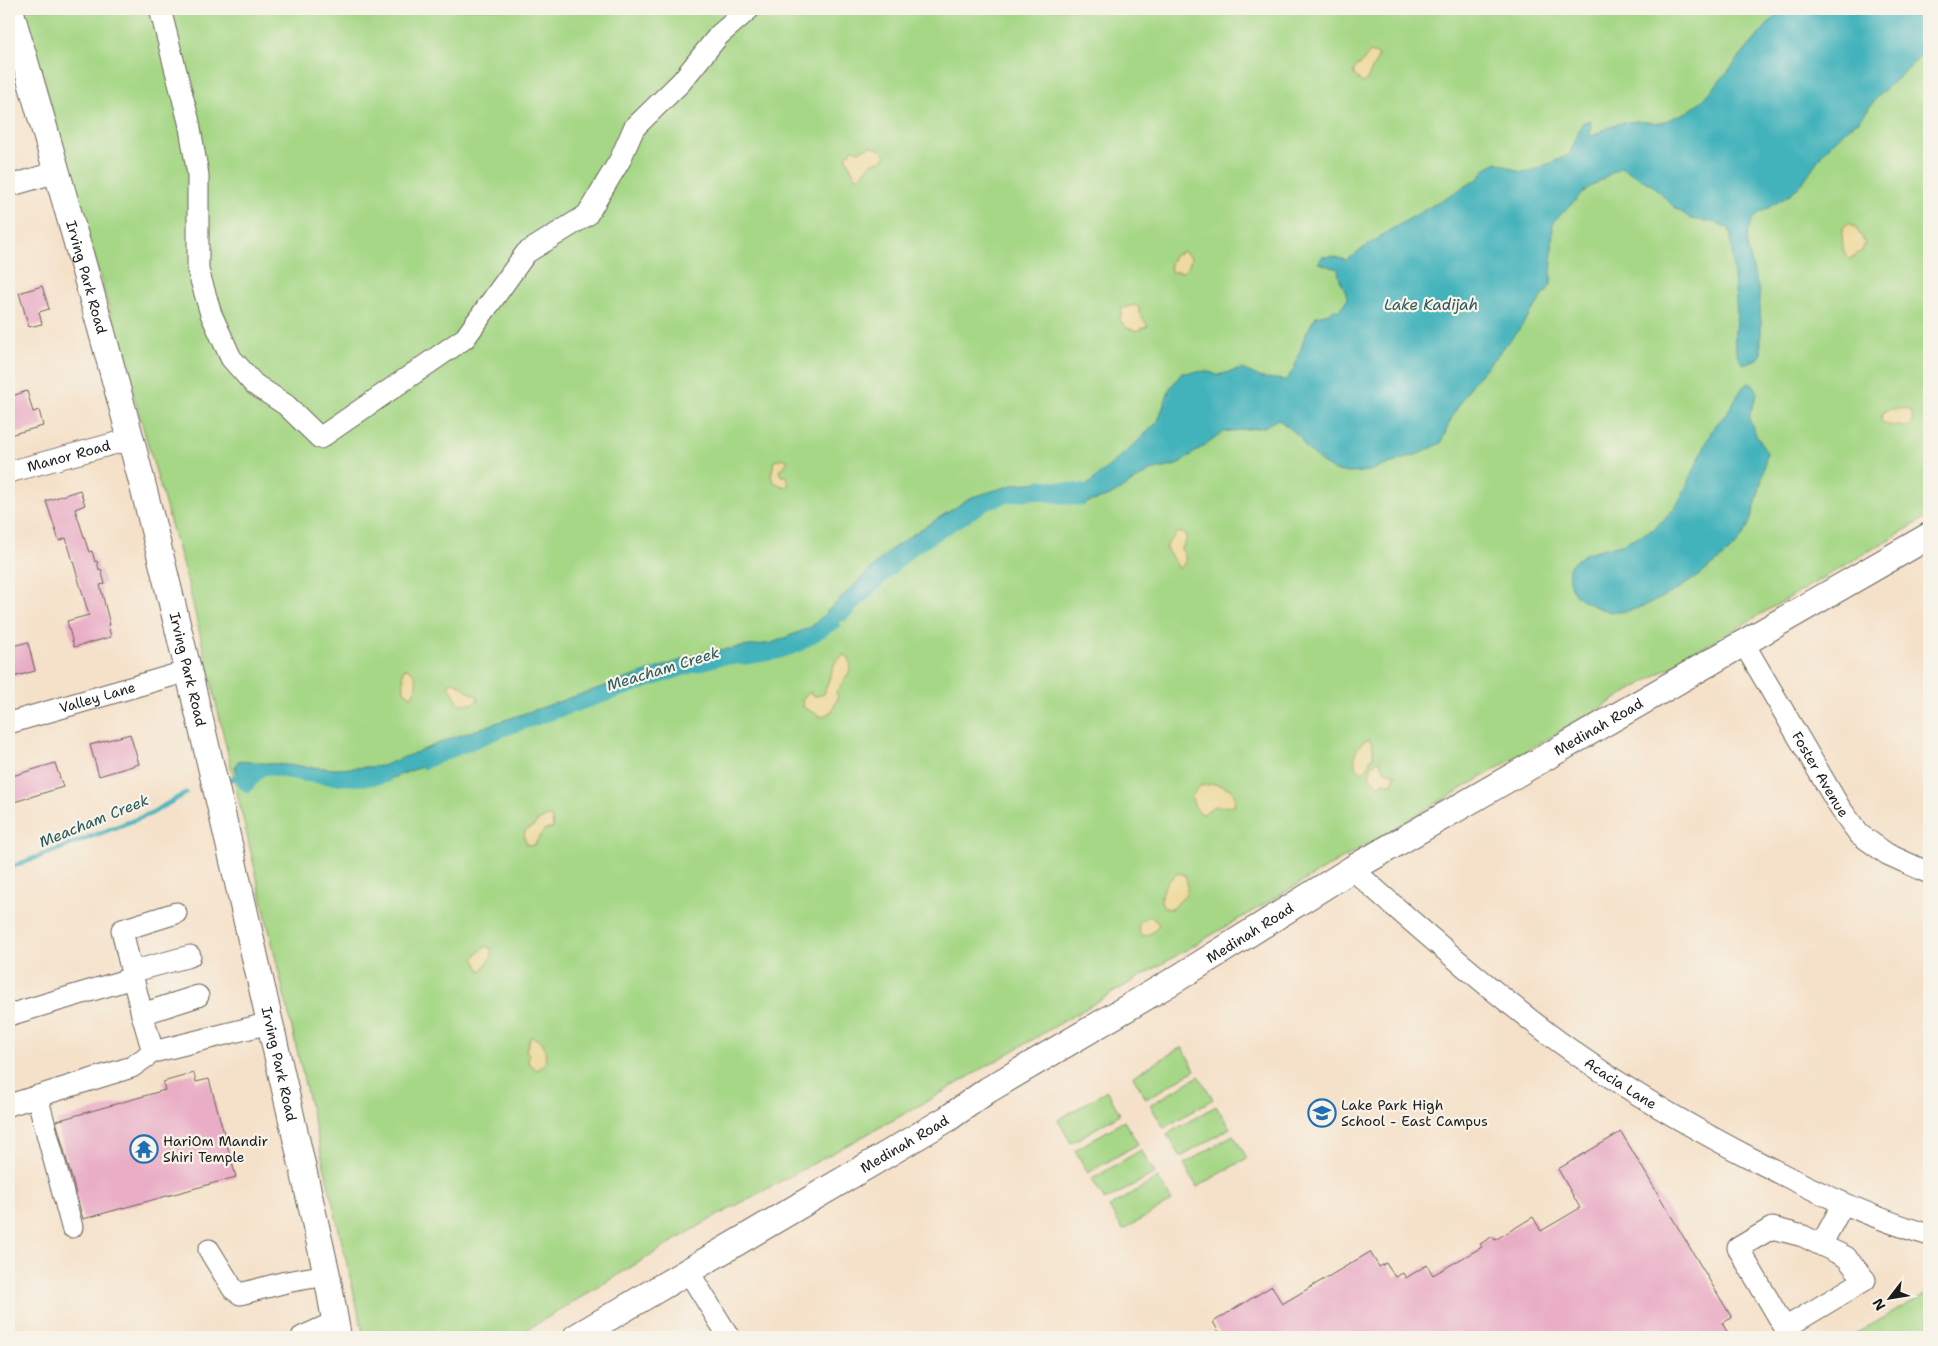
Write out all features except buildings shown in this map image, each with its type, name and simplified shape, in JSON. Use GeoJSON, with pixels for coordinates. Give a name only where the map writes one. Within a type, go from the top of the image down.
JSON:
{"type":"FeatureCollection","features":[{"type":"Feature","properties":{"kind":"main road","name":"Irving Park Road"},"geometry":{"type":"LineString","coordinates":[[10,9],[131,438],[188,671],[270,1023],[337,1330]]}},
{"type":"Feature","properties":{"kind":"main road","name":"Medinah Road"},"geometry":{"type":"LineString","coordinates":[[576,1337],[604,1330],[688,1271],[947,1119],[988,1090],[1178,978],[1352,869],[1929,536]]}},
{"type":"Feature","properties":{"kind":"street"},"geometry":{"type":"LineString","coordinates":[[160,9],[189,122],[198,175],[198,270],[211,314],[231,358],[254,384],[286,405],[320,438],[465,338],[526,253],[587,215],[620,160],[634,128],[681,82],[719,35],[749,9]]}},
{"type":"Feature","properties":{"kind":"street"},"geometry":{"type":"LineString","coordinates":[[9,186],[57,172]]}},
{"type":"Feature","properties":{"kind":"street","name":"Manor Road"},"geometry":{"type":"LineString","coordinates":[[9,472],[131,438]]}},
{"type":"Feature","properties":{"kind":"street","name":"Foster Avenue"},"geometry":{"type":"LineString","coordinates":[[1744,644],[1840,808],[1860,834],[1892,857],[1929,873]]}},
{"type":"Feature","properties":{"kind":"street","name":"Valley Lane"},"geometry":{"type":"LineString","coordinates":[[9,723],[188,671]]}},
{"type":"Feature","properties":{"kind":"street","name":"Acacia Lane"},"geometry":{"type":"LineString","coordinates":[[1352,869],[1489,986],[1559,1041],[1610,1076],[1704,1134],[1843,1204],[1929,1235]]}},
{"type":"Feature","properties":{"kind":"street"},"geometry":{"type":"LineString","coordinates":[[153,1052],[122,930],[176,912]]}},
{"type":"Feature","properties":{"kind":"street"},"geometry":{"type":"LineString","coordinates":[[9,1015],[190,956]]}},
{"type":"Feature","properties":{"kind":"street"},"geometry":{"type":"LineString","coordinates":[[142,1014],[198,996]]}},
{"type":"Feature","properties":{"kind":"street"},"geometry":{"type":"LineString","coordinates":[[9,1105],[132,1067],[153,1052],[270,1023]]}},
{"type":"Feature","properties":{"kind":"street"},"geometry":{"type":"LineString","coordinates":[[37,1096],[72,1227]]}},
{"type":"Feature","properties":{"kind":"street"},"geometry":{"type":"LineString","coordinates":[[1821,1245],[1843,1204]]}},
{"type":"Feature","properties":{"kind":"street"},"geometry":{"type":"LineString","coordinates":[[1772,1228],[1803,1236],[1821,1245],[1846,1257],[1865,1280],[1785,1328],[1738,1248],[1772,1228]]}},
{"type":"Feature","properties":{"kind":"street"},"geometry":{"type":"LineString","coordinates":[[209,1250],[233,1289],[240,1294],[286,1282],[326,1275]]}},
{"type":"Feature","properties":{"kind":"street"},"geometry":{"type":"LineString","coordinates":[[688,1271],[729,1337]]}},
{"type":"Feature","properties":{"kind":"street"},"geometry":{"type":"LineString","coordinates":[[302,1337],[337,1330]]}},
{"type":"Feature","properties":{"kind":"green space"},"geometry":{"type":"Polygon","coordinates":[[[23,9],[1929,9],[1929,516],[917,1107],[704,1223],[515,1337],[364,1337],[189,587],[23,9]]]}},
{"type":"Feature","properties":{"kind":"green space"},"geometry":{"type":"Polygon","coordinates":[[[1182,1047],[1195,1070],[1146,1099],[1133,1076],[1182,1047]]]}},
{"type":"Feature","properties":{"kind":"green space"},"geometry":{"type":"Polygon","coordinates":[[[1199,1076],[1213,1099],[1164,1128],[1150,1105],[1199,1076]]]}},
{"type":"Feature","properties":{"kind":"green space"},"geometry":{"type":"Polygon","coordinates":[[[1107,1091],[1120,1114],[1071,1143],[1058,1120],[1107,1091]]]}},
{"type":"Feature","properties":{"kind":"green space"},"geometry":{"type":"Polygon","coordinates":[[[1216,1106],[1230,1128],[1181,1157],[1167,1134],[1216,1106]]]}},
{"type":"Feature","properties":{"kind":"green space"},"geometry":{"type":"Polygon","coordinates":[[[1124,1121],[1138,1144],[1088,1173],[1075,1150],[1124,1121]]]}},
{"type":"Feature","properties":{"kind":"green space"},"geometry":{"type":"Polygon","coordinates":[[[1233,1135],[1247,1158],[1197,1187],[1184,1164],[1233,1135]]]}},
{"type":"Feature","properties":{"kind":"green space"},"geometry":{"type":"Polygon","coordinates":[[[1141,1150],[1155,1173],[1105,1201],[1092,1179],[1141,1150]]]}},
{"type":"Feature","properties":{"kind":"green space"},"geometry":{"type":"Polygon","coordinates":[[[1158,1178],[1172,1201],[1123,1230],[1109,1207],[1158,1178]]]}},
{"type":"Feature","properties":{"kind":"green space"},"geometry":{"type":"Polygon","coordinates":[[[1929,1292],[1929,1337],[1850,1337],[1929,1292]]]}},
{"type":"Feature","properties":{"kind":"sand"},"geometry":{"type":"Polygon","coordinates":[[[1370,52],[1379,55],[1365,82],[1362,83],[1353,73],[1357,65],[1360,65],[1370,52]]]}},
{"type":"Feature","properties":{"kind":"sand"},"geometry":{"type":"Polygon","coordinates":[[[870,146],[881,150],[886,155],[882,160],[871,164],[860,177],[855,176],[846,157],[853,149],[860,151],[870,146]]]}},
{"type":"Feature","properties":{"kind":"sand"},"geometry":{"type":"Polygon","coordinates":[[[1848,223],[1855,226],[1865,243],[1862,251],[1849,259],[1843,249],[1842,241],[1843,228],[1848,223]]]}},
{"type":"Feature","properties":{"kind":"sand"},"geometry":{"type":"Polygon","coordinates":[[[1183,251],[1191,257],[1189,266],[1183,272],[1171,272],[1170,264],[1174,256],[1183,251]]]}},
{"type":"Feature","properties":{"kind":"sand"},"geometry":{"type":"Polygon","coordinates":[[[1135,305],[1139,307],[1139,313],[1148,326],[1137,331],[1127,328],[1120,320],[1122,308],[1135,305]]]}},
{"type":"Feature","properties":{"kind":"sand"},"geometry":{"type":"Polygon","coordinates":[[[1906,408],[1912,412],[1913,422],[1908,427],[1887,425],[1881,421],[1886,410],[1906,408]]]}},
{"type":"Feature","properties":{"kind":"sand"},"geometry":{"type":"Polygon","coordinates":[[[783,458],[788,461],[780,471],[782,476],[786,476],[789,485],[785,487],[775,483],[771,476],[774,461],[783,458]]]}},
{"type":"Feature","properties":{"kind":"sand"},"geometry":{"type":"Polygon","coordinates":[[[1178,532],[1184,534],[1187,539],[1181,549],[1185,554],[1185,559],[1180,569],[1166,549],[1168,543],[1178,532]]]}},
{"type":"Feature","properties":{"kind":"sand"},"geometry":{"type":"Polygon","coordinates":[[[844,655],[850,661],[850,670],[836,692],[838,697],[832,711],[822,717],[803,707],[802,699],[810,692],[811,695],[817,696],[824,694],[835,662],[844,655]]]}},
{"type":"Feature","properties":{"kind":"sand"},"geometry":{"type":"Polygon","coordinates":[[[407,668],[411,670],[416,680],[415,689],[411,696],[404,691],[403,670],[407,668]]]}},
{"type":"Feature","properties":{"kind":"sand"},"geometry":{"type":"Polygon","coordinates":[[[452,682],[459,684],[477,696],[478,700],[472,704],[460,704],[448,685],[452,682]]]}},
{"type":"Feature","properties":{"kind":"sand"},"geometry":{"type":"Polygon","coordinates":[[[1369,739],[1373,746],[1373,758],[1370,759],[1368,768],[1362,772],[1355,766],[1355,757],[1361,743],[1369,739]]]}},
{"type":"Feature","properties":{"kind":"sand"},"geometry":{"type":"Polygon","coordinates":[[[1379,760],[1385,771],[1396,774],[1392,784],[1384,782],[1379,786],[1369,777],[1372,765],[1379,760]]]}},
{"type":"Feature","properties":{"kind":"sand"},"geometry":{"type":"Polygon","coordinates":[[[1214,784],[1229,788],[1235,795],[1234,805],[1226,807],[1216,806],[1204,814],[1201,813],[1195,807],[1192,796],[1200,786],[1214,784]]]}},
{"type":"Feature","properties":{"kind":"sand"},"geometry":{"type":"Polygon","coordinates":[[[548,816],[552,818],[553,828],[544,830],[534,845],[527,845],[524,837],[525,831],[534,826],[536,822],[548,816]]]}},
{"type":"Feature","properties":{"kind":"sand"},"geometry":{"type":"Polygon","coordinates":[[[1178,873],[1185,875],[1187,891],[1183,898],[1171,909],[1165,908],[1162,903],[1161,894],[1166,884],[1178,873]]]}},
{"type":"Feature","properties":{"kind":"sand"},"geometry":{"type":"Polygon","coordinates":[[[1150,916],[1159,924],[1152,932],[1141,936],[1138,926],[1142,920],[1150,916]]]}},
{"type":"Feature","properties":{"kind":"sand"},"geometry":{"type":"Polygon","coordinates":[[[485,946],[491,948],[492,956],[481,972],[474,958],[485,946]]]}},
{"type":"Feature","properties":{"kind":"sand"},"geometry":{"type":"Polygon","coordinates":[[[531,1036],[543,1043],[545,1051],[545,1062],[537,1070],[528,1062],[529,1055],[526,1050],[531,1036]]]}},
{"type":"Feature","properties":{"kind":"water","name":"Lake Kadijah"},"geometry":{"type":"Polygon","coordinates":[[[1781,9],[1929,9],[1929,49],[1878,96],[1860,120],[1849,127],[1822,154],[1801,185],[1785,198],[1758,214],[1752,221],[1748,231],[1747,246],[1759,292],[1761,323],[1761,355],[1756,361],[1743,364],[1735,347],[1737,315],[1730,229],[1717,223],[1692,219],[1675,208],[1653,186],[1621,167],[1587,189],[1553,222],[1551,285],[1518,331],[1471,385],[1452,417],[1441,443],[1421,453],[1369,471],[1352,473],[1335,471],[1321,462],[1306,448],[1299,436],[1278,419],[1264,427],[1224,432],[1177,465],[1150,471],[1110,496],[1083,504],[1034,497],[1009,500],[986,508],[913,553],[860,605],[815,641],[778,657],[747,662],[722,662],[691,671],[504,734],[385,781],[347,784],[269,772],[263,773],[248,790],[241,786],[235,767],[238,761],[335,769],[382,766],[452,738],[705,652],[772,643],[811,627],[888,552],[972,497],[1016,484],[1039,482],[1085,487],[1136,443],[1158,421],[1170,388],[1182,373],[1207,371],[1217,375],[1242,369],[1262,378],[1286,380],[1294,369],[1306,333],[1316,316],[1329,313],[1334,309],[1339,311],[1347,299],[1338,269],[1318,263],[1322,257],[1332,256],[1346,260],[1390,230],[1478,179],[1486,168],[1497,162],[1520,172],[1531,171],[1569,155],[1583,122],[1591,120],[1590,137],[1616,124],[1636,121],[1661,123],[1689,111],[1705,98],[1781,9]]]}},
{"type":"Feature","properties":{"kind":"water"},"geometry":{"type":"Polygon","coordinates":[[[1752,383],[1756,388],[1757,393],[1750,421],[1767,453],[1754,510],[1740,540],[1730,551],[1701,574],[1665,597],[1647,605],[1630,610],[1612,612],[1596,607],[1580,598],[1573,590],[1569,581],[1570,565],[1586,553],[1621,544],[1652,530],[1669,515],[1681,498],[1713,428],[1726,414],[1743,387],[1752,383]]]}},
{"type":"Feature","properties":{"kind":"waterway","name":"Meacham Creek"},"geometry":{"type":"LineString","coordinates":[[844,619],[913,553],[986,508],[1009,500],[1034,497],[1083,504],[1085,487],[1039,482]]}},
{"type":"Feature","properties":{"kind":"waterway","name":"Meacham Creek"},"geometry":{"type":"LineString","coordinates":[[424,767],[504,734],[691,671],[722,662],[747,662],[778,657],[799,650],[838,625]]}},
{"type":"Feature","properties":{"kind":"waterway","name":"Meacham Creek"},"geometry":{"type":"LineString","coordinates":[[229,781],[237,776],[241,786],[248,790],[263,773],[269,772],[328,782],[361,783],[388,780]]}},
{"type":"Feature","properties":{"kind":"waterway","name":"Meacham Creek"},"geometry":{"type":"LineString","coordinates":[[9,868],[150,814],[186,793]]}},
{"type":"Feature","properties":{"kind":"place","name":"Lake Park High School - East Campus"},"geometry":{"type":"Point","coordinates":[1322,1113]}},
{"type":"Feature","properties":{"kind":"place","name":"HariOm Mandir Shiri Temple"},"geometry":{"type":"Point","coordinates":[144,1149]}}]}
